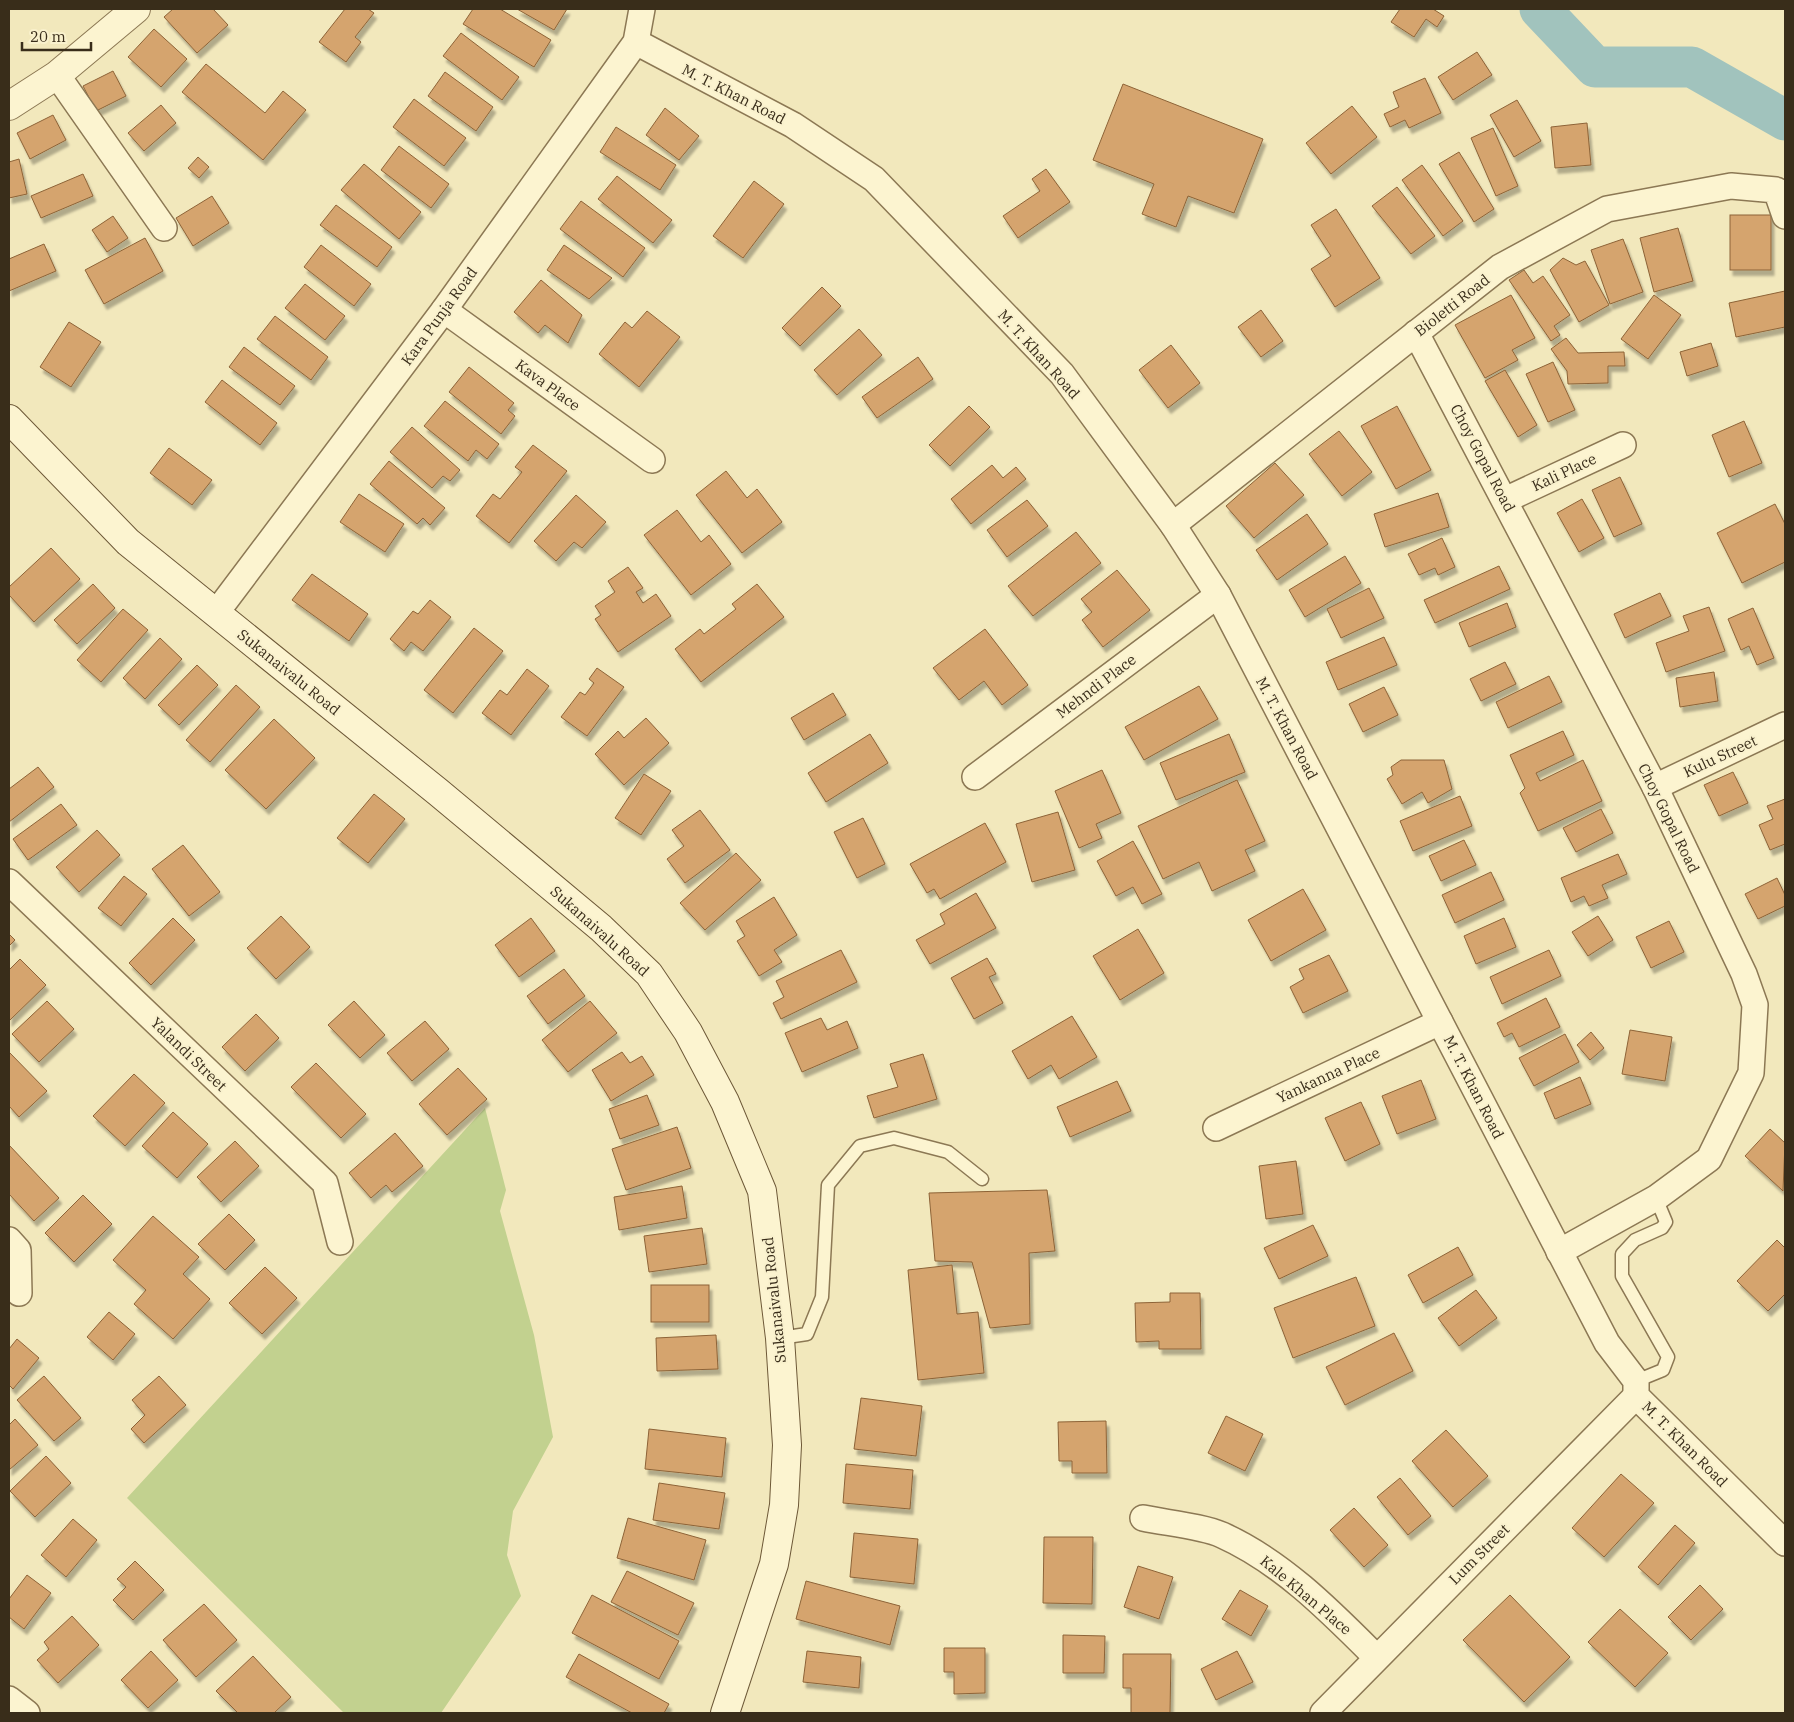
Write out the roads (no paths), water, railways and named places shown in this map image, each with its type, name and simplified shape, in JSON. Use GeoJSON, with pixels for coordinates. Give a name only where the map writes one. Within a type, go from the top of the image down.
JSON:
{"type":"FeatureCollection","features":[{"type":"Feature","properties":{"kind":"main road"},"geometry":{"type":"LineString","coordinates":[[9,106],[57,75],[136,9]]}},
{"type":"Feature","properties":{"kind":"main road","name":"Sukanaivalu Road"},"geometry":{"type":"LineString","coordinates":[[9,419],[128,542],[601,928],[649,974],[688,1032],[725,1102],[762,1191],[780,1338],[787,1445],[784,1505],[774,1564],[725,1713]]}},
{"type":"Feature","properties":{"kind":"street","name":"Kara Punja Road"},"geometry":{"type":"LineString","coordinates":[[216,613],[444,310],[636,42],[642,9]]}},
{"type":"Feature","properties":{"kind":"street","name":"M. T. Khan Road"},"geometry":{"type":"LineString","coordinates":[[636,42],[793,125],[874,179],[1062,374],[1173,525],[1218,595],[1607,1343],[1636,1388],[1785,1543]]}},
{"type":"Feature","properties":{"kind":"street"},"geometry":{"type":"LineString","coordinates":[[57,75],[164,228]]}},
{"type":"Feature","properties":{"kind":"street","name":"Bioletti Road"},"geometry":{"type":"LineString","coordinates":[[1173,525],[1500,267],[1607,209],[1731,186],[1776,190],[1785,216]]}},
{"type":"Feature","properties":{"kind":"street","name":"Kava Place"},"geometry":{"type":"LineString","coordinates":[[444,310],[652,460]]}},
{"type":"Feature","properties":{"kind":"street","name":"Choy Gopal Road"},"geometry":{"type":"LineString","coordinates":[[1416,333],[1655,787],[1744,974],[1755,1005],[1751,1073],[1737,1105],[1708,1159],[1656,1198],[1559,1252]]}},
{"type":"Feature","properties":{"kind":"street","name":"Kali Place"},"geometry":{"type":"LineString","coordinates":[[1505,500],[1623,445]]}},
{"type":"Feature","properties":{"kind":"street","name":"Mehndi Place"},"geometry":{"type":"LineString","coordinates":[[975,777],[1218,595]]}},
{"type":"Feature","properties":{"kind":"street","name":"Kulu Street"},"geometry":{"type":"LineString","coordinates":[[1655,787],[1785,725]]}},
{"type":"Feature","properties":{"kind":"street","name":"Yalandi Street"},"geometry":{"type":"LineString","coordinates":[[9,882],[325,1184],[340,1242]]}},
{"type":"Feature","properties":{"kind":"street","name":"Yankanna Place"},"geometry":{"type":"LineString","coordinates":[[1216,1128],[1440,1022]]}},
{"type":"Feature","properties":{"kind":"street"},"geometry":{"type":"LineString","coordinates":[[9,1240],[18,1250],[19,1293]]}},
{"type":"Feature","properties":{"kind":"street","name":"Lum Street"},"geometry":{"type":"LineString","coordinates":[[1323,1713],[1636,1388]]}},
{"type":"Feature","properties":{"kind":"street","name":"Kale Khan Place"},"geometry":{"type":"LineString","coordinates":[[1143,1518],[1220,1534],[1266,1559],[1328,1610],[1376,1657]]}},
{"type":"Feature","properties":{"kind":"street"},"geometry":{"type":"LineString","coordinates":[[9,1699],[27,1713]]}},
{"type":"Feature","properties":{"kind":"lane"},"geometry":{"type":"LineString","coordinates":[[780,1338],[807,1334],[822,1298],[828,1185],[860,1146],[894,1138],[948,1152],[982,1179]]}},
{"type":"Feature","properties":{"kind":"lane"},"geometry":{"type":"LineString","coordinates":[[1636,1388],[1663,1370],[1668,1357],[1622,1276],[1622,1254],[1635,1240],[1662,1228],[1666,1222],[1656,1198]]}},
{"type":"Feature","properties":{"kind":"waterway"},"geometry":{"type":"LineString","coordinates":[[1540,9],[1595,67],[1692,67],[1785,120]]}}]}
